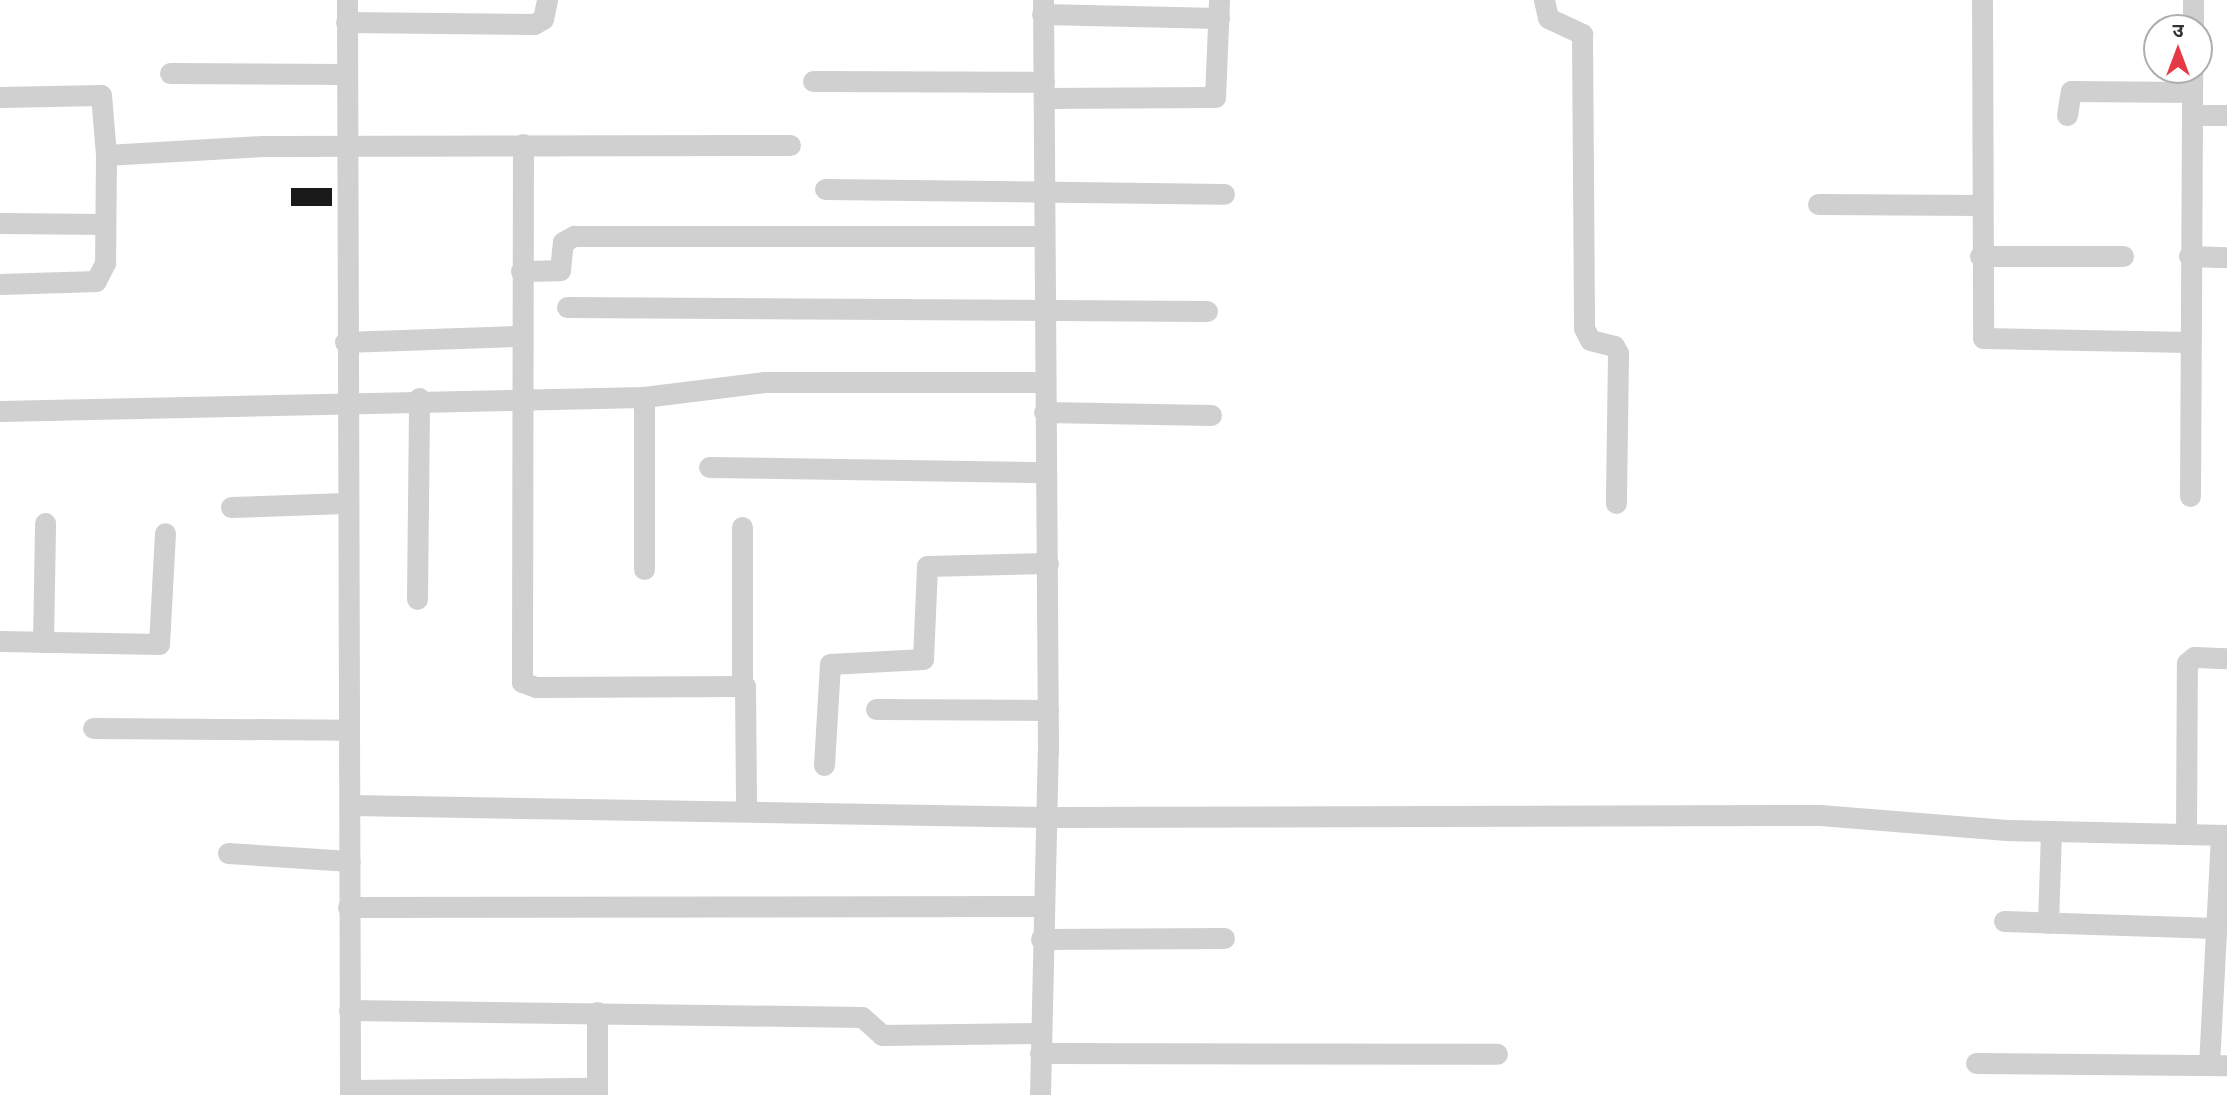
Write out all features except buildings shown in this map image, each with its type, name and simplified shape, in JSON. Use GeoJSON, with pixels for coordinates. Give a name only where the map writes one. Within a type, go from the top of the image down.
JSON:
{"type":"FeatureCollection","features":[{"type":"Feature","properties":{"kind":"street"},"geometry":{"type":"LineString","coordinates":[[347,0],[345,503],[350,805],[350,1092],[597,1091],[597,1012]]}},
{"type":"Feature","properties":{"kind":"street"},"geometry":{"type":"LineString","coordinates":[[346,22],[534,24],[542,19],[547,0]]}},
{"type":"Feature","properties":{"kind":"street"},"geometry":{"type":"LineString","coordinates":[[1544,0],[1548,18],[1583,36],[1584,328],[1590,340],[1618,353],[1616,503]]}},
{"type":"Feature","properties":{"kind":"street"},"geometry":{"type":"LineString","coordinates":[[1982,0],[1979,205],[1981,331],[1987,342],[2190,342]]}},
{"type":"Feature","properties":{"kind":"street"},"geometry":{"type":"LineString","coordinates":[[813,81],[1044,90],[1208,101],[1219,89],[1219,9],[1042,7],[1044,90],[1043,382],[1048,563],[1048,817],[1041,939],[1040,1095]]}},
{"type":"Feature","properties":{"kind":"street"},"geometry":{"type":"LineString","coordinates":[[170,73],[346,74]]}},
{"type":"Feature","properties":{"kind":"street"},"geometry":{"type":"LineString","coordinates":[[2189,496],[2192,84]]}},
{"type":"Feature","properties":{"kind":"street"},"geometry":{"type":"LineString","coordinates":[[2067,115],[2071,91],[2192,92]]}},
{"type":"Feature","properties":{"kind":"street"},"geometry":{"type":"LineString","coordinates":[[0,97],[101,95],[106,155],[104,266],[93,283],[0,284]]}},
{"type":"Feature","properties":{"kind":"street"},"geometry":{"type":"LineString","coordinates":[[2193,115],[2227,114]]}},
{"type":"Feature","properties":{"kind":"street"},"geometry":{"type":"LineString","coordinates":[[523,144],[519,399],[523,684],[742,685]]}},
{"type":"Feature","properties":{"kind":"street"},"geometry":{"type":"LineString","coordinates":[[106,155],[346,146],[790,145]]}},
{"type":"Feature","properties":{"kind":"street"},"geometry":{"type":"LineString","coordinates":[[825,189],[1043,188],[1224,194]]}},
{"type":"Feature","properties":{"kind":"street"},"geometry":{"type":"LineString","coordinates":[[1818,204],[1979,205]]}},
{"type":"Feature","properties":{"kind":"street"},"geometry":{"type":"LineString","coordinates":[[0,223],[105,224]]}},
{"type":"Feature","properties":{"kind":"street"},"geometry":{"type":"LineString","coordinates":[[521,271],[560,270],[563,242],[574,236],[1043,236]]}},
{"type":"Feature","properties":{"kind":"street"},"geometry":{"type":"LineString","coordinates":[[1980,256],[2123,256]]}},
{"type":"Feature","properties":{"kind":"street"},"geometry":{"type":"LineString","coordinates":[[2189,256],[2227,257]]}},
{"type":"Feature","properties":{"kind":"street"},"geometry":{"type":"LineString","coordinates":[[567,307],[1044,307],[1208,311]]}},
{"type":"Feature","properties":{"kind":"street"},"geometry":{"type":"LineString","coordinates":[[345,342],[521,336]]}},
{"type":"Feature","properties":{"kind":"street"},"geometry":{"type":"LineString","coordinates":[[0,411],[419,398],[645,397],[765,382],[1043,382]]}},
{"type":"Feature","properties":{"kind":"street"},"geometry":{"type":"LineString","coordinates":[[645,397],[645,569]]}},
{"type":"Feature","properties":{"kind":"street"},"geometry":{"type":"LineString","coordinates":[[417,599],[419,398]]}},
{"type":"Feature","properties":{"kind":"street"},"geometry":{"type":"LineString","coordinates":[[1044,412],[1211,415]]}},
{"type":"Feature","properties":{"kind":"street"},"geometry":{"type":"LineString","coordinates":[[709,467],[1044,472]]}},
{"type":"Feature","properties":{"kind":"street"},"geometry":{"type":"LineString","coordinates":[[232,507],[345,503]]}},
{"type":"Feature","properties":{"kind":"street"},"geometry":{"type":"LineString","coordinates":[[43,642],[45,523]]}},
{"type":"Feature","properties":{"kind":"street"},"geometry":{"type":"LineString","coordinates":[[742,527],[742,685],[746,811]]}},
{"type":"Feature","properties":{"kind":"street"},"geometry":{"type":"LineString","coordinates":[[0,641],[159,644],[164,533]]}},
{"type":"Feature","properties":{"kind":"street"},"geometry":{"type":"LineString","coordinates":[[824,765],[830,664],[923,659],[925,567],[1048,563]]}},
{"type":"Feature","properties":{"kind":"street"},"geometry":{"type":"LineString","coordinates":[[2186,833],[2187,663],[2194,657],[2227,657]]}},
{"type":"Feature","properties":{"kind":"street"},"geometry":{"type":"LineString","coordinates":[[876,709],[1048,710]]}},
{"type":"Feature","properties":{"kind":"street"},"geometry":{"type":"LineString","coordinates":[[93,728],[349,730]]}},
{"type":"Feature","properties":{"kind":"street"},"geometry":{"type":"LineString","coordinates":[[350,805],[1048,817],[1820,815],[2051,831],[2224,835],[2216,928],[2218,1065],[1976,1063]]}},
{"type":"Feature","properties":{"kind":"street"},"geometry":{"type":"LineString","coordinates":[[2048,923],[2051,831]]}},
{"type":"Feature","properties":{"kind":"street"},"geometry":{"type":"LineString","coordinates":[[228,853],[350,861]]}},
{"type":"Feature","properties":{"kind":"street"},"geometry":{"type":"LineString","coordinates":[[348,907],[1042,906]]}},
{"type":"Feature","properties":{"kind":"street"},"geometry":{"type":"LineString","coordinates":[[2004,921],[2216,928]]}},
{"type":"Feature","properties":{"kind":"street"},"geometry":{"type":"LineString","coordinates":[[1041,939],[1224,939]]}},
{"type":"Feature","properties":{"kind":"street"},"geometry":{"type":"LineString","coordinates":[[349,1010],[862,1017],[882,1035],[1040,1043],[1497,1054]]}}]}
